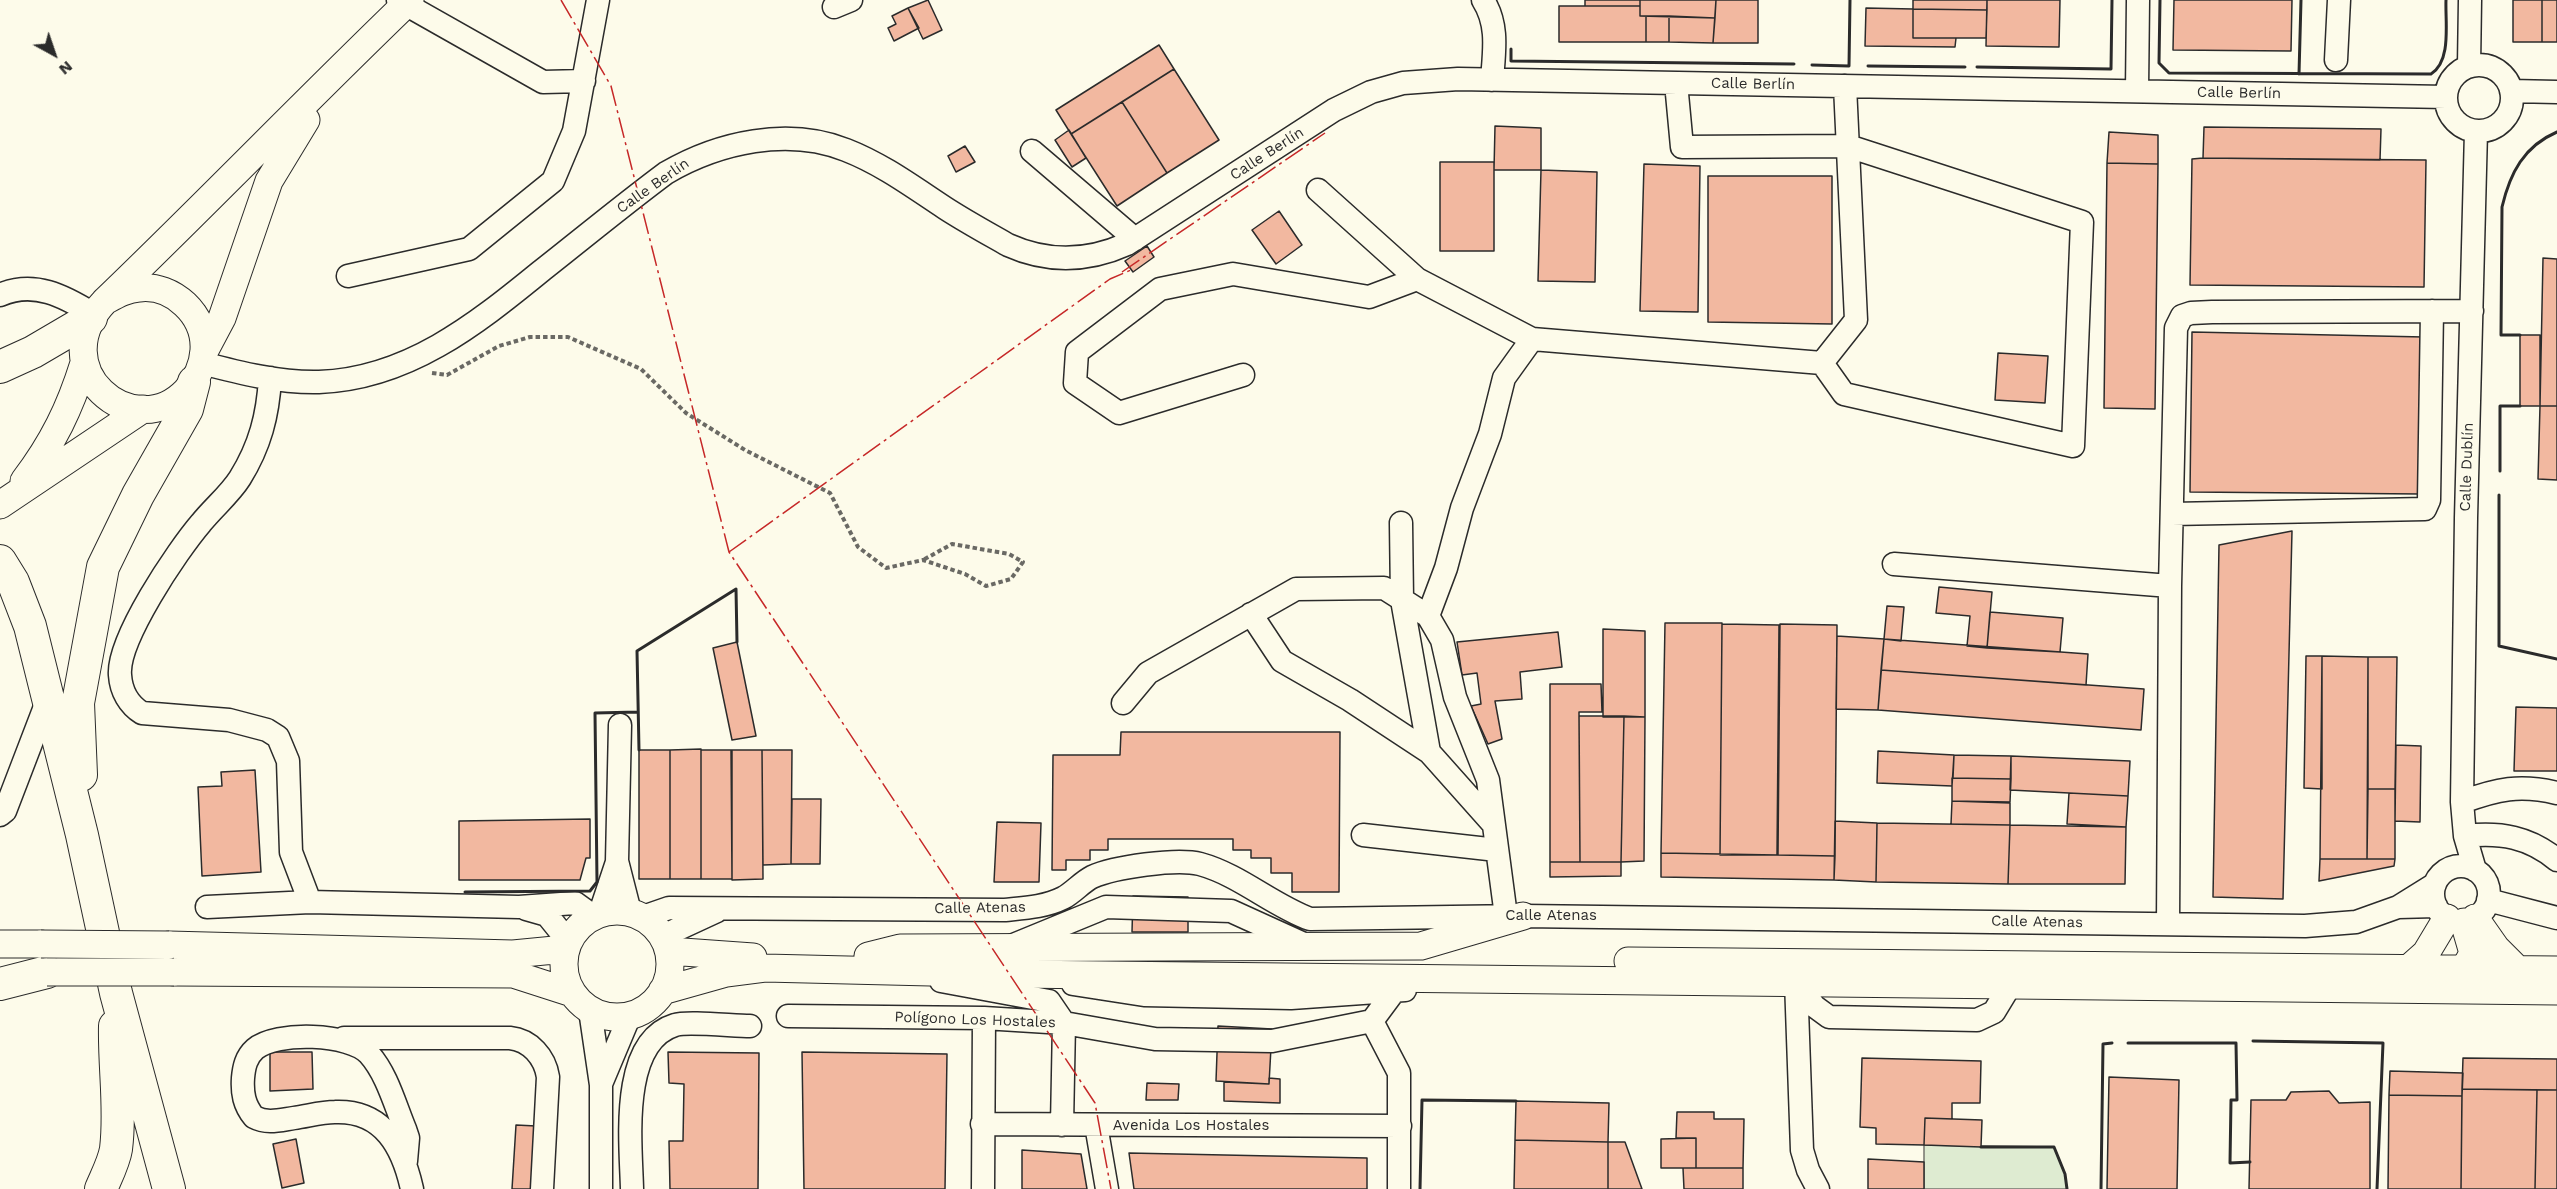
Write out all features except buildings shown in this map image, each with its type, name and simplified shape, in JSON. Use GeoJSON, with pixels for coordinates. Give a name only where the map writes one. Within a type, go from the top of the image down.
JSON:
{"type":"FeatureCollection","features":[{"type":"Feature","properties":{"kind":"highway"},"geometry":{"type":"LineString","coordinates":[[0,367],[33,352],[96,311]]}},
{"type":"Feature","properties":{"kind":"highway"},"geometry":{"type":"LineString","coordinates":[[82,835],[78,704],[104,567],[138,495],[187,408],[200,366]]}},
{"type":"Feature","properties":{"kind":"highway"},"geometry":{"type":"LineString","coordinates":[[0,561],[13,582],[30,626],[82,835],[116,993],[169,1189]]}},
{"type":"Feature","properties":{"kind":"highway"},"geometry":{"type":"LineString","coordinates":[[0,984],[44,958]]}},
{"type":"Feature","properties":{"kind":"highway"},"geometry":{"type":"LineString","coordinates":[[101,1189],[116,1152],[118,1106],[114,1065],[116,993]]}},
{"type":"Feature","properties":{"kind":"main road"},"geometry":{"type":"LineString","coordinates":[[351,56],[291,141],[269,182],[222,318],[200,366],[180,397],[163,406],[143,409],[123,406],[105,396],[92,381],[84,363],[82,347],[96,311],[231,180],[351,56],[404,2]]}},
{"type":"Feature","properties":{"kind":"main road"},"geometry":{"type":"LineString","coordinates":[[96,311],[122,292],[140,288],[159,290],[176,297],[190,310],[200,326],[200,366]]}},
{"type":"Feature","properties":{"kind":"main road"},"geometry":{"type":"LineString","coordinates":[[5,501],[40,459],[60,426],[72,402],[84,363]]}},
{"type":"Feature","properties":{"kind":"main road"},"geometry":{"type":"LineString","coordinates":[[5,501],[143,409]]}},
{"type":"Feature","properties":{"kind":"main road"},"geometry":{"type":"LineString","coordinates":[[2456,905],[2452,952],[2464,968],[2520,980],[2557,981]]}},
{"type":"Feature","properties":{"kind":"main road"},"geometry":{"type":"LineString","coordinates":[[2408,969],[2426,953],[2456,905]]}},
{"type":"Feature","properties":{"kind":"main road"},"geometry":{"type":"LineString","coordinates":[[2456,905],[2518,970]]}},
{"type":"Feature","properties":{"kind":"main road"},"geometry":{"type":"LineString","coordinates":[[581,1001],[566,979],[563,964],[567,945],[576,929],[597,914],[615,910],[637,915],[666,944],[734,957],[2067,963],[2557,970]]}},
{"type":"Feature","properties":{"kind":"main road"},"geometry":{"type":"LineString","coordinates":[[868,956],[900,948],[1421,946],[1515,916]]}},
{"type":"Feature","properties":{"kind":"main road"},"geometry":{"type":"LineString","coordinates":[[0,944],[44,958],[174,972],[513,974],[616,1017],[630,1015],[654,1002],[662,991],[669,975],[666,944]]}},
{"type":"Feature","properties":{"kind":"main road"},"geometry":{"type":"LineString","coordinates":[[0,969],[44,958],[169,945],[513,954],[567,945]]}},
{"type":"Feature","properties":{"kind":"main road"},"geometry":{"type":"LineString","coordinates":[[662,991],[726,973],[765,968],[1013,974],[1576,978],[2557,991]]}},
{"type":"Feature","properties":{"kind":"main road"},"geometry":{"type":"LineString","coordinates":[[2184,987],[2295,977],[2446,978],[2464,968]]}},
{"type":"Feature","properties":{"kind":"street"},"geometry":{"type":"LineString","coordinates":[[348,276],[469,249],[553,182],[574,131],[598,0]]}},
{"type":"Feature","properties":{"kind":"street"},"geometry":{"type":"LineString","coordinates":[[1483,0],[1494,25],[1492,80]]}},
{"type":"Feature","properties":{"kind":"street"},"geometry":{"type":"LineString","coordinates":[[2138,0],[2138,91]]}},
{"type":"Feature","properties":{"kind":"street"},"geometry":{"type":"LineString","coordinates":[[2336,60],[2339,0]]}},
{"type":"Feature","properties":{"kind":"street"},"geometry":{"type":"LineString","coordinates":[[2469,66],[2470,0]]}},
{"type":"Feature","properties":{"kind":"street"},"geometry":{"type":"LineString","coordinates":[[404,2],[543,82],[584,81]]}},
{"type":"Feature","properties":{"kind":"street"},"geometry":{"type":"LineString","coordinates":[[2485,65],[2495,69],[2504,75],[2511,91],[2511,107],[2506,118],[2498,126],[2487,130],[2476,131],[2464,128],[2455,122],[2449,113],[2446,97],[2449,82],[2456,74],[2469,66],[2485,65]]}},
{"type":"Feature","properties":{"kind":"street","name":"Calle Berlín"},"geometry":{"type":"LineString","coordinates":[[200,366],[300,382],[334,381],[393,368],[413,360],[488,315],[666,173],[702,154],[738,144],[790,140],[812,141],[846,150],[886,170],[1008,245],[1028,254],[1059,259],[1106,254],[1135,240],[1334,110],[1371,92],[1402,83],[1492,80],[2446,97]]}},
{"type":"Feature","properties":{"kind":"street"},"geometry":{"type":"LineString","coordinates":[[1318,190],[1417,279],[1532,339],[1822,363],[1844,394],[2073,446],[2082,222],[1848,146],[1682,147],[1676,83]]}},
{"type":"Feature","properties":{"kind":"street"},"geometry":{"type":"LineString","coordinates":[[1822,363],[1856,320],[1845,86]]}},
{"type":"Feature","properties":{"kind":"street"},"geometry":{"type":"LineString","coordinates":[[2511,91],[2557,92]]}},
{"type":"Feature","properties":{"kind":"street","name":"Calle Dublín"},"geometry":{"type":"LineString","coordinates":[[2456,905],[2462,802],[2466,518],[2476,131]]}},
{"type":"Feature","properties":{"kind":"street"},"geometry":{"type":"LineString","coordinates":[[1032,151],[1135,240]]}},
{"type":"Feature","properties":{"kind":"street"},"geometry":{"type":"LineString","coordinates":[[1243,375],[1119,413],[1075,383],[1077,352],[1160,289],[1233,274],[1369,297],[1417,279]]}},
{"type":"Feature","properties":{"kind":"street"},"geometry":{"type":"LineString","coordinates":[[0,295],[16,289],[38,288],[96,311]]}},
{"type":"Feature","properties":{"kind":"street"},"geometry":{"type":"LineString","coordinates":[[2168,924],[2170,586],[2176,328],[2182,316],[2191,312],[2472,311]]}},
{"type":"Feature","properties":{"kind":"street"},"geometry":{"type":"LineString","coordinates":[[2172,514],[2425,509],[2430,500],[2432,312]]}},
{"type":"Feature","properties":{"kind":"street"},"geometry":{"type":"LineString","coordinates":[[1428,616],[1446,568],[1462,508],[1490,434],[1504,378],[1532,339]]}},
{"type":"Feature","properties":{"kind":"street"},"geometry":{"type":"LineString","coordinates":[[270,378],[268,409],[260,441],[240,479],[200,524],[165,570],[147,602],[122,658],[120,674],[126,696],[133,708],[142,713],[169,717],[229,720],[267,730],[278,737],[288,761],[291,852],[310,902]]}},
{"type":"Feature","properties":{"kind":"street"},"geometry":{"type":"LineString","coordinates":[[1401,523],[1402,600],[1429,752]]}},
{"type":"Feature","properties":{"kind":"street"},"geometry":{"type":"LineString","coordinates":[[1894,564],[2170,586]]}},
{"type":"Feature","properties":{"kind":"street"},"geometry":{"type":"LineString","coordinates":[[1123,703],[1148,673],[1296,589],[1384,588],[1428,616],[1442,640],[1455,697],[1488,780],[1497,850],[1515,916]]}},
{"type":"Feature","properties":{"kind":"street"},"geometry":{"type":"LineString","coordinates":[[1251,614],[1282,661],[1350,700],[1429,752],[1494,825]]}},
{"type":"Feature","properties":{"kind":"street"},"geometry":{"type":"LineString","coordinates":[[0,815],[5,812],[48,699]]}},
{"type":"Feature","properties":{"kind":"street"},"geometry":{"type":"LineString","coordinates":[[207,907],[310,902],[519,907],[575,903],[597,914],[617,861],[620,724]]}},
{"type":"Feature","properties":{"kind":"street"},"geometry":{"type":"LineString","coordinates":[[2462,802],[2505,788],[2539,789],[2557,794]]}},
{"type":"Feature","properties":{"kind":"street","name":"Calle Dublín"},"geometry":{"type":"LineString","coordinates":[[2456,905],[2486,883],[2475,870],[2465,836],[2462,802]]}},
{"type":"Feature","properties":{"kind":"street"},"geometry":{"type":"LineString","coordinates":[[2465,836],[2493,834],[2528,840],[2557,860]]}},
{"type":"Feature","properties":{"kind":"street"},"geometry":{"type":"LineString","coordinates":[[1363,835],[1497,850]]}},
{"type":"Feature","properties":{"kind":"street"},"geometry":{"type":"LineString","coordinates":[[617,861],[637,915]]}},
{"type":"Feature","properties":{"kind":"street","name":"Calle Atenas"},"geometry":{"type":"LineString","coordinates":[[637,915],[669,908],[1005,910],[1034,907],[1062,898],[1092,877],[1145,864],[1199,864],[1262,893],[1294,913],[1311,919],[1515,916],[2334,925],[2356,922],[2398,907],[2456,905]]}},
{"type":"Feature","properties":{"kind":"street"},"geometry":{"type":"LineString","coordinates":[[2475,870],[2466,867],[2456,905],[2557,918]]}},
{"type":"Feature","properties":{"kind":"street"},"geometry":{"type":"LineString","coordinates":[[1062,898],[1106,907],[1294,913]]}},
{"type":"Feature","properties":{"kind":"street"},"geometry":{"type":"LineString","coordinates":[[519,907],[547,915],[567,945]]}},
{"type":"Feature","properties":{"kind":"street"},"geometry":{"type":"LineString","coordinates":[[1008,947],[1106,907]]}},
{"type":"Feature","properties":{"kind":"street","name":"Calle Atenas"},"geometry":{"type":"LineString","coordinates":[[666,944],[724,908]]}},
{"type":"Feature","properties":{"kind":"street"},"geometry":{"type":"LineString","coordinates":[[1231,911],[1309,946],[1349,959]]}},
{"type":"Feature","properties":{"kind":"street"},"geometry":{"type":"LineString","coordinates":[[765,968],[839,976],[940,981],[1049,1001],[1064,1023],[1062,1125]]}},
{"type":"Feature","properties":{"kind":"street"},"geometry":{"type":"LineString","coordinates":[[1013,974],[1144,995],[1291,998],[1395,990],[1531,989],[1576,978]]}},
{"type":"Feature","properties":{"kind":"street"},"geometry":{"type":"LineString","coordinates":[[1796,981],[1814,1006],[1829,1017],[1977,1020],[1994,1012],[2011,984]]}},
{"type":"Feature","properties":{"kind":"street"},"geometry":{"type":"LineString","coordinates":[[1796,981],[1802,1149],[1808,1170],[1818,1189]]}},
{"type":"Feature","properties":{"kind":"street"},"geometry":{"type":"LineString","coordinates":[[1395,990],[1372,1021],[1400,1073],[1399,1189]]}},
{"type":"Feature","properties":{"kind":"street"},"geometry":{"type":"LineString","coordinates":[[581,1001],[601,1085],[601,1189]]}},
{"type":"Feature","properties":{"kind":"street"},"geometry":{"type":"LineString","coordinates":[[601,1085],[630,1015]]}},
{"type":"Feature","properties":{"kind":"street","name":"Polígono Los Hostales"},"geometry":{"type":"LineString","coordinates":[[788,1016],[984,1018],[1064,1023],[1155,1040],[1272,1041],[1372,1021]]}},
{"type":"Feature","properties":{"kind":"street"},"geometry":{"type":"LineString","coordinates":[[983,1189],[984,1018]]}},
{"type":"Feature","properties":{"kind":"street"},"geometry":{"type":"LineString","coordinates":[[632,1189],[630,1140],[633,1089],[640,1058],[656,1035],[676,1024],[750,1026]]}},
{"type":"Feature","properties":{"kind":"street"},"geometry":{"type":"LineString","coordinates":[[330,1038],[343,1040],[362,1048],[376,1063],[408,1138],[405,1161]]}},
{"type":"Feature","properties":{"kind":"street"},"geometry":{"type":"LineString","coordinates":[[412,1189],[405,1161],[386,1130],[364,1116],[333,1112],[270,1122],[254,1117],[248,1109],[243,1094],[246,1060],[254,1050],[274,1040],[330,1038],[510,1038],[526,1043],[541,1058],[548,1077],[542,1189]]}},
{"type":"Feature","properties":{"kind":"street","name":"Avenida Los Hostales"},"geometry":{"type":"LineString","coordinates":[[982,1124],[1400,1126]]}},
{"type":"Feature","properties":{"kind":"street"},"geometry":{"type":"LineString","coordinates":[[1096,1125],[1107,1189]]}},
{"type":"Feature","properties":{"kind":"path"},"geometry":{"type":"LineString","coordinates":[[413,360],[423,373],[447,375],[500,346],[530,337],[568,337],[641,369],[686,413],[745,450],[830,493],[858,547],[886,568],[923,560],[952,544],[1009,554],[1023,562],[1011,579],[986,586],[965,574],[923,560]]}},
{"type":"Feature","properties":{"kind":"green space"},"geometry":{"type":"Polygon","coordinates":[[[1924,1145],[2054,1147],[2065,1174],[2067,1189],[1924,1189],[1924,1145]]]}},
{"type":"Feature","properties":{"kind":"wall"},"geometry":{"type":"LineString","coordinates":[[1812,65],[1849,66],[1850,0]]}},
{"type":"Feature","properties":{"kind":"wall"},"geometry":{"type":"LineString","coordinates":[[1977,67],[2111,69],[2112,0]]}},
{"type":"Feature","properties":{"kind":"wall"},"geometry":{"type":"LineString","coordinates":[[2160,0],[2159,63],[2169,73],[2431,74],[2438,68],[2445,51],[2446,0]]}},
{"type":"Feature","properties":{"kind":"wall"},"geometry":{"type":"LineString","coordinates":[[2299,74],[2301,0]]}},
{"type":"Feature","properties":{"kind":"wall"},"geometry":{"type":"LineString","coordinates":[[1511,49],[1511,61],[1794,64]]}},
{"type":"Feature","properties":{"kind":"wall"},"geometry":{"type":"LineString","coordinates":[[1868,66],[1965,67]]}},
{"type":"Feature","properties":{"kind":"wall"},"geometry":{"type":"LineString","coordinates":[[2520,335],[2501,335],[2502,207],[2509,183],[2520,162],[2536,145],[2557,132]]}},
{"type":"Feature","properties":{"kind":"wall"},"geometry":{"type":"LineString","coordinates":[[2500,471],[2500,406],[2520,406]]}},
{"type":"Feature","properties":{"kind":"wall"},"geometry":{"type":"LineString","coordinates":[[2499,495],[2499,646],[2557,659]]}},
{"type":"Feature","properties":{"kind":"wall"},"geometry":{"type":"LineString","coordinates":[[639,750],[637,651],[736,589],[737,642]]}},
{"type":"Feature","properties":{"kind":"wall"},"geometry":{"type":"LineString","coordinates":[[465,892],[590,891],[597,882],[595,713],[638,712]]}},
{"type":"Feature","properties":{"kind":"wall"},"geometry":{"type":"LineString","coordinates":[[2253,1041],[2383,1043],[2377,1189]]}},
{"type":"Feature","properties":{"kind":"wall"},"geometry":{"type":"LineString","coordinates":[[2101,1189],[2103,1044],[2112,1043]]}},
{"type":"Feature","properties":{"kind":"wall"},"geometry":{"type":"LineString","coordinates":[[2128,1043],[2236,1043],[2237,1100],[2231,1100],[2230,1163],[2250,1162]]}},
{"type":"Feature","properties":{"kind":"wall"},"geometry":{"type":"LineString","coordinates":[[1420,1189],[1422,1100],[1516,1101]]}},
{"type":"Feature","properties":{"kind":"wall"},"geometry":{"type":"LineString","coordinates":[[1981,1147],[2054,1147],[2065,1174],[2067,1189]]}},
{"type":"Feature","properties":{"kind":"power"},"geometry":{"type":"LineString","coordinates":[[561,0],[611,86],[729,552],[1095,1103],[1111,1189]]}},
{"type":"Feature","properties":{"kind":"power"},"geometry":{"type":"LineString","coordinates":[[1122,272],[1325,133]]}},
{"type":"Feature","properties":{"kind":"power"},"geometry":{"type":"LineString","coordinates":[[729,552],[1110,279],[1131,270]]}}]}
